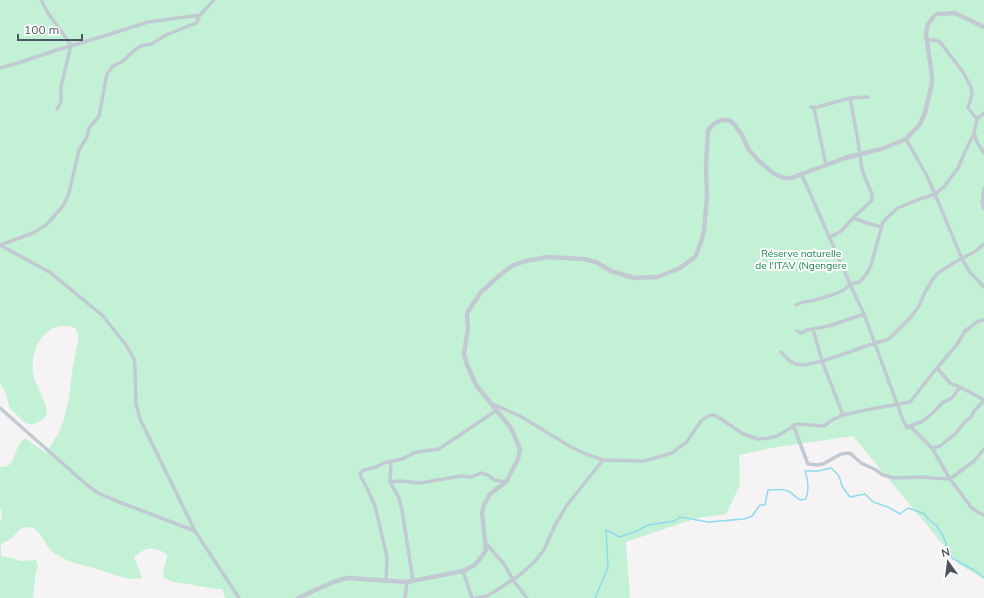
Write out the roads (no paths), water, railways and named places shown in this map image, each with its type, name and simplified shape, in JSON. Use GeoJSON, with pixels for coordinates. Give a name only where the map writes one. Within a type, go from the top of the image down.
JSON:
{"type":"FeatureCollection","features":[{"type":"Feature","properties":{"kind":"street"},"geometry":{"type":"LineString","coordinates":[[41,0],[72,46],[62,87],[61,102],[58,109]]}},
{"type":"Feature","properties":{"kind":"street"},"geometry":{"type":"LineString","coordinates":[[0,245],[33,233],[46,225],[63,206],[69,193],[79,150],[87,137],[89,128],[99,116],[107,74],[113,66],[123,61],[141,46],[151,44],[166,35],[196,22],[200,15],[214,0]]}},
{"type":"Feature","properties":{"kind":"street"},"geometry":{"type":"LineString","coordinates":[[298,598],[333,582],[348,578],[407,582],[463,571],[476,565],[486,550],[482,512],[484,505],[490,494],[506,482],[518,459],[520,449],[511,428],[476,385],[466,362],[464,353],[468,330],[467,314],[481,292],[500,275],[512,266],[547,257],[584,259],[596,262],[611,271],[634,278],[658,277],[680,268],[695,257],[704,230],[707,198],[706,165],[708,130],[714,123],[722,120],[729,120],[735,125],[743,137],[748,149],[759,161],[773,174],[784,178],[802,175],[859,154],[881,149],[906,139],[920,124],[926,113],[932,76],[926,34],[928,24],[934,16],[937,14],[955,13],[984,27]]}},
{"type":"Feature","properties":{"kind":"street"},"geometry":{"type":"LineString","coordinates":[[0,68],[148,22],[200,15]]}},
{"type":"Feature","properties":{"kind":"street"},"geometry":{"type":"LineString","coordinates":[[926,40],[940,42],[962,72],[971,87],[972,94],[968,108],[976,119]]}},
{"type":"Feature","properties":{"kind":"street"},"geometry":{"type":"LineString","coordinates":[[826,165],[813,107],[850,98],[868,97]]}},
{"type":"Feature","properties":{"kind":"street"},"geometry":{"type":"LineString","coordinates":[[829,238],[841,231],[872,200],[872,194],[862,170],[850,98]]}},
{"type":"Feature","properties":{"kind":"street"},"geometry":{"type":"LineString","coordinates":[[796,305],[832,295],[844,290],[850,284],[860,282],[871,265],[883,222],[898,208],[935,194],[944,187],[958,168],[974,132],[976,119],[984,113]]}},
{"type":"Feature","properties":{"kind":"street"},"geometry":{"type":"LineString","coordinates":[[974,132],[977,142],[984,153]]}},
{"type":"Feature","properties":{"kind":"street"},"geometry":{"type":"LineString","coordinates":[[906,139],[926,174],[962,259],[969,271],[984,288]]}},
{"type":"Feature","properties":{"kind":"street"},"geometry":{"type":"LineString","coordinates":[[802,175],[864,314],[907,428],[923,421],[942,403],[952,398],[960,387]]}},
{"type":"Feature","properties":{"kind":"street"},"geometry":{"type":"LineString","coordinates":[[984,188],[982,203],[984,210]]}},
{"type":"Feature","properties":{"kind":"street"},"geometry":{"type":"LineString","coordinates":[[853,218],[867,224],[881,227]]}},
{"type":"Feature","properties":{"kind":"street"},"geometry":{"type":"LineString","coordinates":[[781,352],[790,361],[796,364],[804,365],[822,361],[889,339],[911,317],[938,273],[976,251],[984,244]]}},
{"type":"Feature","properties":{"kind":"street"},"geometry":{"type":"LineString","coordinates":[[0,245],[51,273],[103,316],[126,345],[134,359],[136,404],[140,419],[195,531],[239,598]]}},
{"type":"Feature","properties":{"kind":"street"},"geometry":{"type":"LineString","coordinates":[[797,331],[802,333],[807,330],[829,326],[864,314]]}},
{"type":"Feature","properties":{"kind":"street"},"geometry":{"type":"LineString","coordinates":[[492,404],[520,416],[571,447],[586,454],[603,460],[644,461],[672,453],[686,443],[701,421],[711,415],[714,415],[743,434],[758,439],[777,436],[793,425],[797,424],[824,426],[843,415],[910,402],[958,343],[965,331],[977,322],[984,320]]}},
{"type":"Feature","properties":{"kind":"street"},"geometry":{"type":"LineString","coordinates":[[813,329],[822,361],[843,415]]}},
{"type":"Feature","properties":{"kind":"street"},"geometry":{"type":"LineString","coordinates":[[932,448],[940,446],[955,434],[964,422],[972,417],[974,410],[984,400],[950,383],[937,368]]}},
{"type":"Feature","properties":{"kind":"street"},"geometry":{"type":"LineString","coordinates":[[0,408],[98,493],[195,531]]}},
{"type":"Feature","properties":{"kind":"street"},"geometry":{"type":"LineString","coordinates":[[386,581],[387,557],[375,506],[360,473],[364,470],[384,463],[402,459],[416,452],[439,449],[497,410]]}},
{"type":"Feature","properties":{"kind":"street"},"geometry":{"type":"LineString","coordinates":[[793,425],[808,464],[823,464],[841,454],[848,453],[861,463],[883,475],[894,478],[925,477],[950,479],[974,461],[984,449]]}},
{"type":"Feature","properties":{"kind":"street"},"geometry":{"type":"LineString","coordinates":[[910,426],[932,448],[950,479],[971,507],[984,515]]}},
{"type":"Feature","properties":{"kind":"street"},"geometry":{"type":"LineString","coordinates":[[476,598],[487,596],[513,580],[536,560],[544,550],[555,525],[567,505],[603,460]]}},
{"type":"Feature","properties":{"kind":"street"},"geometry":{"type":"LineString","coordinates":[[391,462],[390,482],[399,498],[402,510],[413,580]]}},
{"type":"Feature","properties":{"kind":"street"},"geometry":{"type":"LineString","coordinates":[[390,482],[401,481],[420,483],[461,476],[470,477],[481,473],[488,475],[494,480],[506,482]]}},
{"type":"Feature","properties":{"kind":"street"},"geometry":{"type":"LineString","coordinates":[[484,541],[504,564],[513,580],[527,598]]}},
{"type":"Feature","properties":{"kind":"street"},"geometry":{"type":"LineString","coordinates":[[463,571],[472,598]]}},
{"type":"Feature","properties":{"kind":"street"},"geometry":{"type":"LineString","coordinates":[[405,598],[407,582]]}},
{"type":"Feature","properties":{"kind":"waterway"},"geometry":{"type":"LineString","coordinates":[[606,530],[620,537],[648,525],[675,521],[680,517],[708,522],[744,519],[752,516],[760,505],[765,505],[768,490],[786,490],[801,500],[806,499],[808,485],[805,471],[818,471],[831,468],[839,476],[842,486],[850,497],[865,494],[873,502],[888,507],[900,514],[908,508],[925,514],[928,519],[936,525],[943,536],[952,558],[974,570],[984,578]]}},
{"type":"Feature","properties":{"kind":"waterway"},"geometry":{"type":"LineString","coordinates":[[595,598],[608,568],[606,530]]}},
{"type":"Feature","properties":{"kind":"park label","name":"Réserve naturelle de l'ITAV (Ngengere"},"geometry":{"type":"Point","coordinates":[801,258]}}]}
